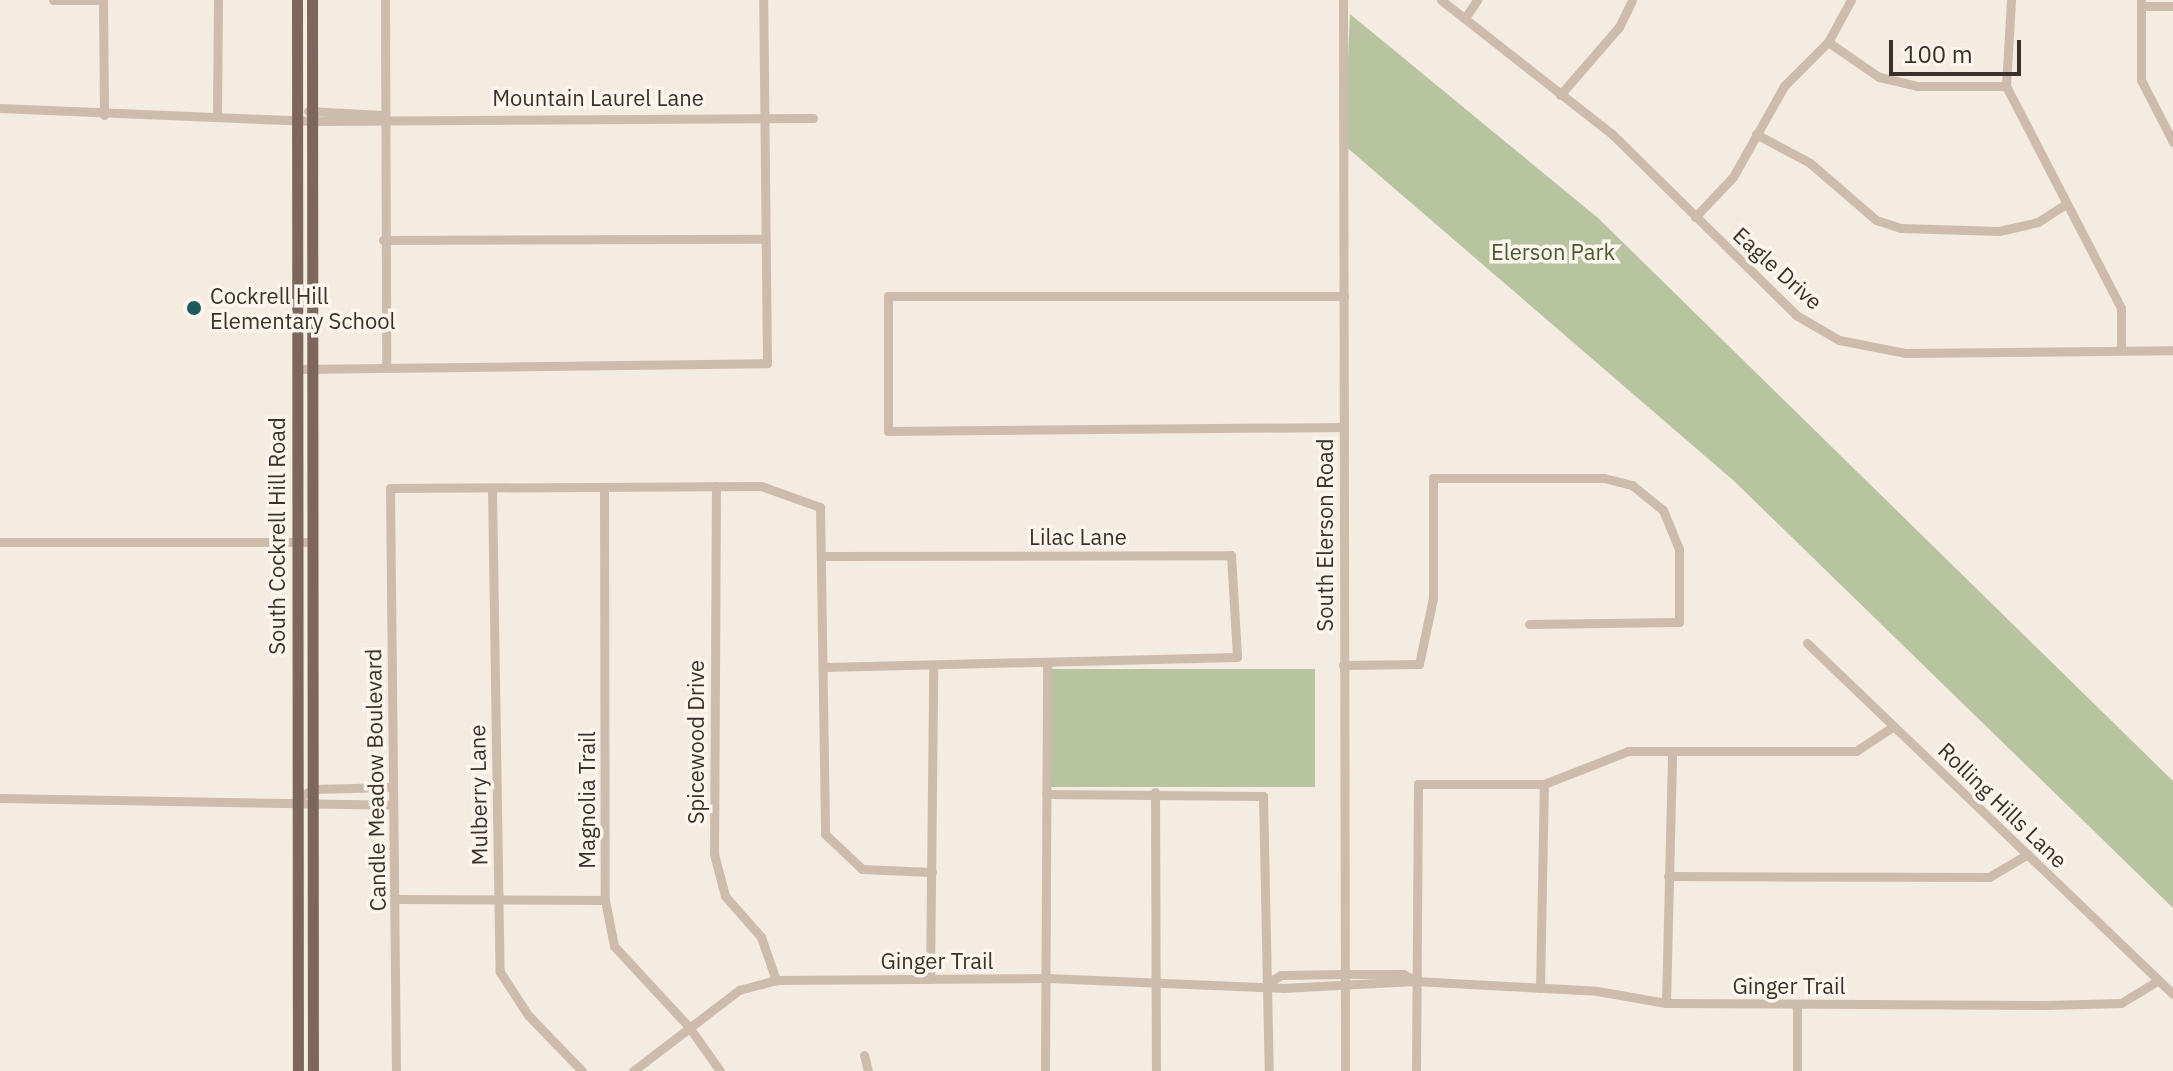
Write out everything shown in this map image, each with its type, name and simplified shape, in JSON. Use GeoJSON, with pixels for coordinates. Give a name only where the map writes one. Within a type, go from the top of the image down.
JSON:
{"type":"FeatureCollection","features":[{"type":"Feature","properties":{"kind":"main road","name":"South Cockrell Hill Road"},"geometry":{"type":"LineString","coordinates":[[297,0],[298,1071]]}},
{"type":"Feature","properties":{"kind":"main road","name":"South Cockrell Hill Road"},"geometry":{"type":"LineString","coordinates":[[312,0],[313,1071]]}},
{"type":"Feature","properties":{"kind":"main road"},"geometry":{"type":"LineString","coordinates":[[298,1026],[313,1026]]}},
{"type":"Feature","properties":{"kind":"street"},"geometry":{"type":"LineString","coordinates":[[53,0],[103,0],[104,115]]}},
{"type":"Feature","properties":{"kind":"street"},"geometry":{"type":"LineString","coordinates":[[217,114],[218,0]]}},
{"type":"Feature","properties":{"kind":"street"},"geometry":{"type":"LineString","coordinates":[[385,0],[382,115],[386,365]]}},
{"type":"Feature","properties":{"kind":"street"},"geometry":{"type":"LineString","coordinates":[[297,369],[386,365],[767,363],[764,239],[767,116],[763,0]]}},
{"type":"Feature","properties":{"kind":"street","name":"South Elerson Road"},"geometry":{"type":"LineString","coordinates":[[1343,0],[1345,1071]]}},
{"type":"Feature","properties":{"kind":"street","name":"Eagle Drive"},"geometry":{"type":"LineString","coordinates":[[1441,0],[1560,95],[1695,217],[1796,315],[1853,346],[1905,353],[2173,350]]}},
{"type":"Feature","properties":{"kind":"street"},"geometry":{"type":"LineString","coordinates":[[1465,18],[1477,0]]}},
{"type":"Feature","properties":{"kind":"street"},"geometry":{"type":"LineString","coordinates":[[1560,95],[1619,27],[1632,0]]}},
{"type":"Feature","properties":{"kind":"street"},"geometry":{"type":"LineString","coordinates":[[1695,217],[1733,177],[1784,86],[1828,42],[1851,0]]}},
{"type":"Feature","properties":{"kind":"street"},"geometry":{"type":"LineString","coordinates":[[2011,0],[2006,86],[2121,308],[2121,350]]}},
{"type":"Feature","properties":{"kind":"street"},"geometry":{"type":"LineString","coordinates":[[2172,138],[2141,80],[2141,3],[2173,6]]}},
{"type":"Feature","properties":{"kind":"street"},"geometry":{"type":"LineString","coordinates":[[1828,42],[1879,77],[1917,86],[2006,86]]}},
{"type":"Feature","properties":{"kind":"street","name":"Mountain Laurel Lane"},"geometry":{"type":"LineString","coordinates":[[0,108],[104,115],[813,118]]}},
{"type":"Feature","properties":{"kind":"street"},"geometry":{"type":"LineString","coordinates":[[1756,134],[1810,163],[1876,220],[1901,228],[1999,231],[2038,222],[2066,204]]}},
{"type":"Feature","properties":{"kind":"street"},"geometry":{"type":"LineString","coordinates":[[383,240],[764,239]]}},
{"type":"Feature","properties":{"kind":"street"},"geometry":{"type":"LineString","coordinates":[[1343,427],[888,431],[888,296],[1344,296]]}},
{"type":"Feature","properties":{"kind":"street"},"geometry":{"type":"LineString","coordinates":[[1343,665],[1419,664],[1433,598],[1433,478],[1604,478],[1655,501],[1679,549],[1679,622],[1529,624]]}},
{"type":"Feature","properties":{"kind":"street","name":"Spicewood Drive"},"geometry":{"type":"LineString","coordinates":[[716,486],[714,854],[725,896],[761,937],[776,980]]}},
{"type":"Feature","properties":{"kind":"street"},"geometry":{"type":"LineString","coordinates":[[492,489],[761,486],[820,507],[825,667],[825,834],[862,869],[932,872]]}},
{"type":"Feature","properties":{"kind":"street","name":"Candle Meadow Boulevard"},"geometry":{"type":"LineString","coordinates":[[396,1071],[390,488],[492,489]]}},
{"type":"Feature","properties":{"kind":"street","name":"Magnolia Trail"},"geometry":{"type":"LineString","coordinates":[[604,488],[605,900],[614,946],[689,1027],[720,1071]]}},
{"type":"Feature","properties":{"kind":"street","name":"Mulberry Lane"},"geometry":{"type":"LineString","coordinates":[[492,489],[500,972],[528,1015],[582,1071]]}},
{"type":"Feature","properties":{"kind":"street"},"geometry":{"type":"LineString","coordinates":[[0,542],[313,542]]}},
{"type":"Feature","properties":{"kind":"street","name":"Lilac Lane"},"geometry":{"type":"LineString","coordinates":[[823,556],[1231,555],[1237,657],[1047,665]]}},
{"type":"Feature","properties":{"kind":"street","name":"Rolling Hills Lane"},"geometry":{"type":"LineString","coordinates":[[1807,643],[2173,994]]}},
{"type":"Feature","properties":{"kind":"street"},"geometry":{"type":"LineString","coordinates":[[825,667],[1047,665],[1045,1071]]}},
{"type":"Feature","properties":{"kind":"street"},"geometry":{"type":"LineString","coordinates":[[930,979],[933,667]]}},
{"type":"Feature","properties":{"kind":"street"},"geometry":{"type":"LineString","coordinates":[[1416,1071],[1418,784],[1544,784],[1628,751],[1856,751],[1894,726]]}},
{"type":"Feature","properties":{"kind":"street"},"geometry":{"type":"LineString","coordinates":[[1666,1003],[1672,751]]}},
{"type":"Feature","properties":{"kind":"street"},"geometry":{"type":"LineString","coordinates":[[1540,988],[1544,784]]}},
{"type":"Feature","properties":{"kind":"street"},"geometry":{"type":"LineString","coordinates":[[298,798],[313,789],[392,787]]}},
{"type":"Feature","properties":{"kind":"street"},"geometry":{"type":"LineString","coordinates":[[1046,794],[1155,792],[1263,796],[1269,1071]]}},
{"type":"Feature","properties":{"kind":"street"},"geometry":{"type":"LineString","coordinates":[[1155,792],[1156,1071]]}},
{"type":"Feature","properties":{"kind":"street"},"geometry":{"type":"LineString","coordinates":[[0,798],[298,798],[313,804],[393,805]]}},
{"type":"Feature","properties":{"kind":"street"},"geometry":{"type":"LineString","coordinates":[[1668,876],[1989,877],[2028,854]]}},
{"type":"Feature","properties":{"kind":"street"},"geometry":{"type":"LineString","coordinates":[[396,899],[605,900]]}},
{"type":"Feature","properties":{"kind":"street","name":"Ginger Trail"},"geometry":{"type":"LineString","coordinates":[[1269,982],[1281,975],[1345,974],[1403,974],[1415,981]]}},
{"type":"Feature","properties":{"kind":"street","name":"Ginger Trail"},"geometry":{"type":"LineString","coordinates":[[633,1071],[739,990],[776,980],[1047,978],[1269,982],[1345,987],[1415,981],[1540,988],[1666,1003],[1797,1004],[2121,1003],[2159,980]]}},
{"type":"Feature","properties":{"kind":"street"},"geometry":{"type":"LineString","coordinates":[[1797,1004],[1797,1071]]}},
{"type":"Feature","properties":{"kind":"street"},"geometry":{"type":"LineString","coordinates":[[864,1055],[868,1071]]}},
{"type":"Feature","properties":{"kind":"green space","name":"Elerson Park"},"geometry":{"type":"Polygon","coordinates":[[[1350,14],[1598,218],[2173,781],[2173,908],[1734,481],[1344,145],[1350,14]]]}},
{"type":"Feature","properties":{"kind":"green space"},"geometry":{"type":"Polygon","coordinates":[[[1051,669],[1315,669],[1315,787],[1051,787],[1051,669]]]}},
{"type":"Feature","properties":{"kind":"place","name":"Cockrell Hill Elementary School"},"geometry":{"type":"Point","coordinates":[194,308]}}]}
